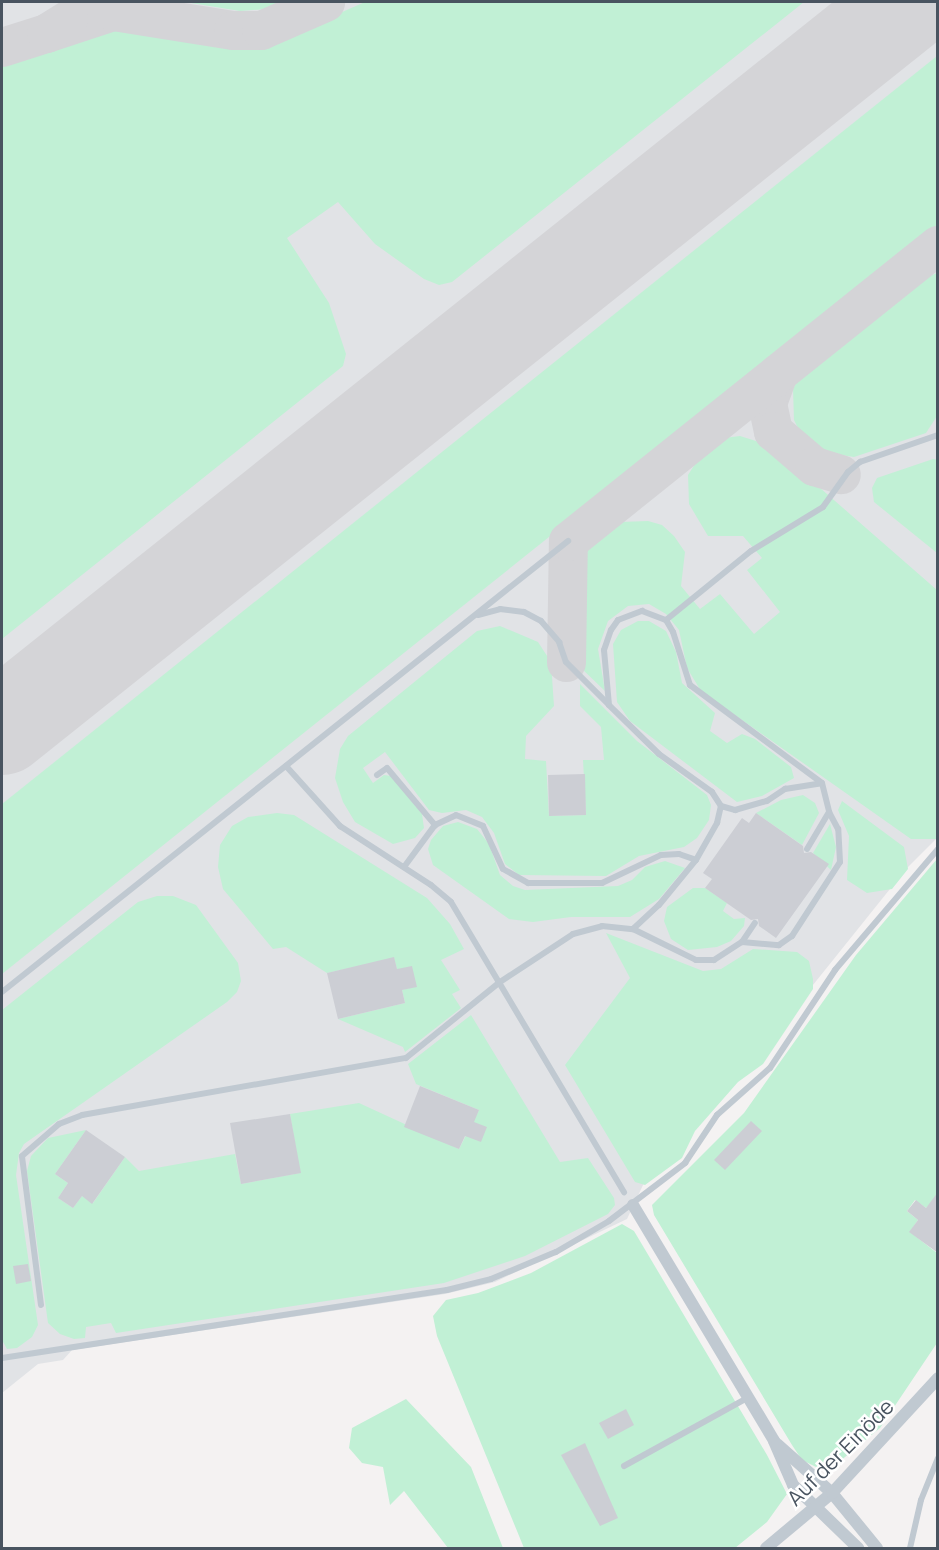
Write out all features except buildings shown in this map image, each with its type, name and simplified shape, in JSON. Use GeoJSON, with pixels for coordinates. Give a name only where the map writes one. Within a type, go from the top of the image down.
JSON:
{"type":"FeatureCollection","features":[{"type":"Feature","properties":{"kind":"street"},"geometry":{"type":"LineString","coordinates":[[633,1205],[774,1441],[793,1485],[813,1509],[858,1548]]}},
{"type":"Feature","properties":{"kind":"street","name":"Auf der Einöde"},"geometry":{"type":"LineString","coordinates":[[766,1548],[832,1493],[938,1378]]}},
{"type":"Feature","properties":{"kind":"street"},"geometry":{"type":"LineString","coordinates":[[774,1441],[832,1493],[877,1548]]}},
{"type":"Feature","properties":{"kind":"lane"},"geometry":{"type":"LineString","coordinates":[[666,620],[751,551],[823,507],[848,472],[860,462],[938,435]]}},
{"type":"Feature","properties":{"kind":"lane"},"geometry":{"type":"LineString","coordinates":[[2,992],[568,541]]}},
{"type":"Feature","properties":{"kind":"lane"},"geometry":{"type":"LineString","coordinates":[[474,616],[500,609],[524,612],[542,621],[552,630],[566,662],[659,754],[712,792],[721,806],[735,810],[767,801],[785,789],[822,783]]}},
{"type":"Feature","properties":{"kind":"lane"},"geometry":{"type":"LineString","coordinates":[[609,705],[604,650],[611,630],[618,620],[642,611],[666,620],[678,644],[683,671],[690,685],[822,783],[829,812],[838,829],[840,862],[786,942],[779,945],[742,942]]}},
{"type":"Feature","properties":{"kind":"lane"},"geometry":{"type":"LineString","coordinates":[[286,766],[340,826],[404,867],[451,902],[501,982],[624,1192]]}},
{"type":"Feature","properties":{"kind":"lane"},"geometry":{"type":"LineString","coordinates":[[377,774],[387,768],[435,825]]}},
{"type":"Feature","properties":{"kind":"lane"},"geometry":{"type":"LineString","coordinates":[[633,929],[659,905],[696,860],[717,823],[721,806]]}},
{"type":"Feature","properties":{"kind":"lane"},"geometry":{"type":"LineString","coordinates":[[807,849],[829,812]]}},
{"type":"Feature","properties":{"kind":"lane"},"geometry":{"type":"LineString","coordinates":[[404,867],[435,825],[456,815],[475,820],[488,833],[503,869],[528,883],[602,883],[661,855],[679,854],[696,860]]}},
{"type":"Feature","properties":{"kind":"lane"},"geometry":{"type":"LineString","coordinates":[[2,1358],[469,1286],[556,1252],[633,1205],[685,1163],[717,1115],[770,1068],[835,970],[938,849]]}},
{"type":"Feature","properties":{"kind":"lane"},"geometry":{"type":"LineString","coordinates":[[41,1305],[22,1156],[43,1134],[82,1115],[406,1058],[501,982],[573,934],[602,926],[633,929],[696,960],[714,960],[742,942],[755,923]]}},
{"type":"Feature","properties":{"kind":"lane"},"geometry":{"type":"LineString","coordinates":[[624,1466],[747,1398]]}},
{"type":"Feature","properties":{"kind":"lane"},"geometry":{"type":"LineString","coordinates":[[910,1548],[921,1500],[938,1458]]}},
{"type":"Feature","properties":{"kind":"shaded area"},"geometry":{"type":"Polygon","coordinates":[[[2,2],[937,2],[937,838],[906,869],[740,1076],[643,1185],[627,1219],[495,1282],[445,1294],[72,1350],[63,1360],[38,1364],[2,1393],[2,2]]]}},
{"type":"Feature","properties":{"kind":"green space"},"geometry":{"type":"Polygon","coordinates":[[[185,2],[286,2],[266,9],[240,11],[185,2]]]}},
{"type":"Feature","properties":{"kind":"green space"},"geometry":{"type":"Polygon","coordinates":[[[365,2],[804,2],[452,282],[439,285],[424,279],[375,244],[338,202],[287,238],[329,303],[346,354],[343,366],[2,639],[2,66],[134,25],[236,46],[267,45],[365,2]]]}},
{"type":"Feature","properties":{"kind":"green space"},"geometry":{"type":"Polygon","coordinates":[[[937,56],[937,227],[2,974],[2,804],[937,56]]]}},
{"type":"Feature","properties":{"kind":"green space"},"geometry":{"type":"Polygon","coordinates":[[[937,273],[937,416],[926,433],[854,457],[821,452],[799,430],[794,420],[793,389],[803,368],[917,281],[937,273]]]}},
{"type":"Feature","properties":{"kind":"green space"},"geometry":{"type":"Polygon","coordinates":[[[740,436],[772,446],[937,590],[937,839],[911,839],[701,691],[687,668],[679,630],[666,614],[649,604],[628,606],[608,621],[598,649],[605,691],[580,667],[585,553],[605,530],[620,522],[648,521],[662,525],[674,536],[685,552],[681,586],[700,609],[720,594],[754,634],[780,612],[747,570],[762,558],[743,536],[708,536],[689,504],[688,475],[704,450],[724,438],[740,436]]]}},
{"type":"Feature","properties":{"kind":"green space"},"geometry":{"type":"Polygon","coordinates":[[[933,459],[938,460],[937,553],[874,502],[872,488],[877,478],[933,459]]]}},
{"type":"Feature","properties":{"kind":"green space"},"geometry":{"type":"Polygon","coordinates":[[[638,621],[649,621],[666,631],[676,652],[682,683],[715,713],[710,731],[727,743],[742,734],[755,739],[791,767],[794,778],[762,796],[737,802],[630,721],[617,702],[613,644],[621,630],[638,621]]]}},
{"type":"Feature","properties":{"kind":"green space"},"geometry":{"type":"Polygon","coordinates":[[[500,626],[538,642],[551,662],[554,706],[526,736],[525,759],[546,761],[549,816],[586,815],[583,760],[604,760],[601,727],[580,706],[580,684],[637,741],[707,795],[711,805],[709,820],[697,838],[684,847],[639,856],[606,876],[519,875],[505,864],[494,833],[482,817],[466,810],[442,813],[429,810],[385,752],[363,768],[373,783],[384,775],[391,776],[422,814],[424,828],[415,838],[393,844],[355,822],[343,802],[335,778],[340,749],[348,736],[477,631],[500,626]]]}},
{"type":"Feature","properties":{"kind":"green space"},"geometry":{"type":"Polygon","coordinates":[[[803,795],[815,803],[819,813],[802,845],[756,813],[781,800],[803,795]]]}},
{"type":"Feature","properties":{"kind":"green space"},"geometry":{"type":"Polygon","coordinates":[[[842,801],[904,847],[908,869],[892,889],[867,893],[847,880],[849,836],[838,810],[842,801]]]}},
{"type":"Feature","properties":{"kind":"green space"},"geometry":{"type":"Polygon","coordinates":[[[277,813],[294,815],[427,898],[450,924],[464,949],[441,960],[460,990],[452,994],[461,1008],[405,1052],[403,1047],[338,1019],[405,1003],[402,990],[417,986],[397,969],[394,958],[327,973],[286,947],[273,949],[223,889],[218,867],[220,845],[232,826],[248,817],[277,813]]]}},
{"type":"Feature","properties":{"kind":"green space"},"geometry":{"type":"Polygon","coordinates":[[[458,822],[477,829],[489,844],[500,875],[513,886],[525,890],[618,886],[632,880],[645,867],[665,861],[685,868],[659,899],[630,917],[571,917],[533,922],[509,919],[433,865],[428,849],[431,840],[443,826],[458,822]]]}},
{"type":"Feature","properties":{"kind":"green space"},"geometry":{"type":"Polygon","coordinates":[[[830,824],[836,847],[831,870],[813,853],[830,824]]]}},
{"type":"Feature","properties":{"kind":"green space"},"geometry":{"type":"Polygon","coordinates":[[[937,859],[937,1197],[926,1208],[915,1200],[907,1211],[918,1220],[910,1232],[937,1253],[937,1343],[880,1428],[839,1462],[818,1468],[802,1460],[792,1445],[654,1215],[652,1205],[744,1113],[856,955],[937,859]]]}},
{"type":"Feature","properties":{"kind":"green space"},"geometry":{"type":"Polygon","coordinates":[[[693,888],[705,888],[727,903],[723,911],[734,919],[745,918],[744,926],[731,941],[717,947],[688,950],[671,939],[664,921],[667,907],[693,888]]]}},
{"type":"Feature","properties":{"kind":"green space"},"geometry":{"type":"Polygon","coordinates":[[[157,896],[173,896],[196,905],[238,963],[241,981],[237,992],[227,1002],[24,1144],[19,1153],[16,1175],[38,1325],[32,1337],[17,1348],[7,1349],[2,1340],[2,1010],[138,902],[157,896]]]}},
{"type":"Feature","properties":{"kind":"green space"},"geometry":{"type":"Polygon","coordinates":[[[606,933],[703,971],[721,969],[753,949],[797,952],[809,961],[813,979],[813,989],[763,1064],[738,1082],[695,1131],[682,1158],[645,1185],[635,1182],[565,1065],[630,978],[606,933]]]}},
{"type":"Feature","properties":{"kind":"green space"},"geometry":{"type":"Polygon","coordinates":[[[471,1015],[560,1162],[588,1158],[614,1198],[615,1205],[608,1214],[525,1256],[444,1283],[116,1333],[111,1323],[86,1327],[85,1338],[74,1339],[60,1334],[48,1323],[27,1171],[31,1156],[48,1138],[86,1130],[55,1174],[68,1183],[58,1198],[73,1208],[82,1196],[93,1203],[125,1157],[139,1171],[235,1154],[241,1184],[300,1173],[290,1114],[359,1103],[459,1149],[479,1110],[416,1084],[408,1064],[471,1015]]]}},
{"type":"Feature","properties":{"kind":"green space"},"geometry":{"type":"Polygon","coordinates":[[[622,1224],[634,1231],[767,1455],[787,1494],[767,1522],[735,1548],[524,1548],[437,1336],[433,1316],[446,1300],[478,1293],[531,1273],[622,1224]]]}},
{"type":"Feature","properties":{"kind":"green space"},"geometry":{"type":"Polygon","coordinates":[[[406,1399],[471,1467],[503,1548],[448,1548],[404,1491],[390,1505],[383,1467],[362,1463],[349,1448],[352,1428],[406,1399]]]}},
{"type":"Feature","properties":{"kind":"taxiway"},"geometry":{"type":"LineString","coordinates":[[46,33],[113,11],[233,30],[261,30],[325,2]]}},
{"type":"Feature","properties":{"kind":"taxiway"},"geometry":{"type":"LineString","coordinates":[[2,47],[46,33],[68,19]]}},
{"type":"Feature","properties":{"kind":"taxiway"},"geometry":{"type":"LineString","coordinates":[[566,662],[568,541],[938,245]]}},
{"type":"Feature","properties":{"kind":"taxiway"},"geometry":{"type":"LineString","coordinates":[[778,373],[767,403],[773,431],[814,466],[841,474]]}},
{"type":"Feature","properties":{"kind":"runway"},"geometry":{"type":"LineString","coordinates":[[2,727],[910,2]]}}]}
